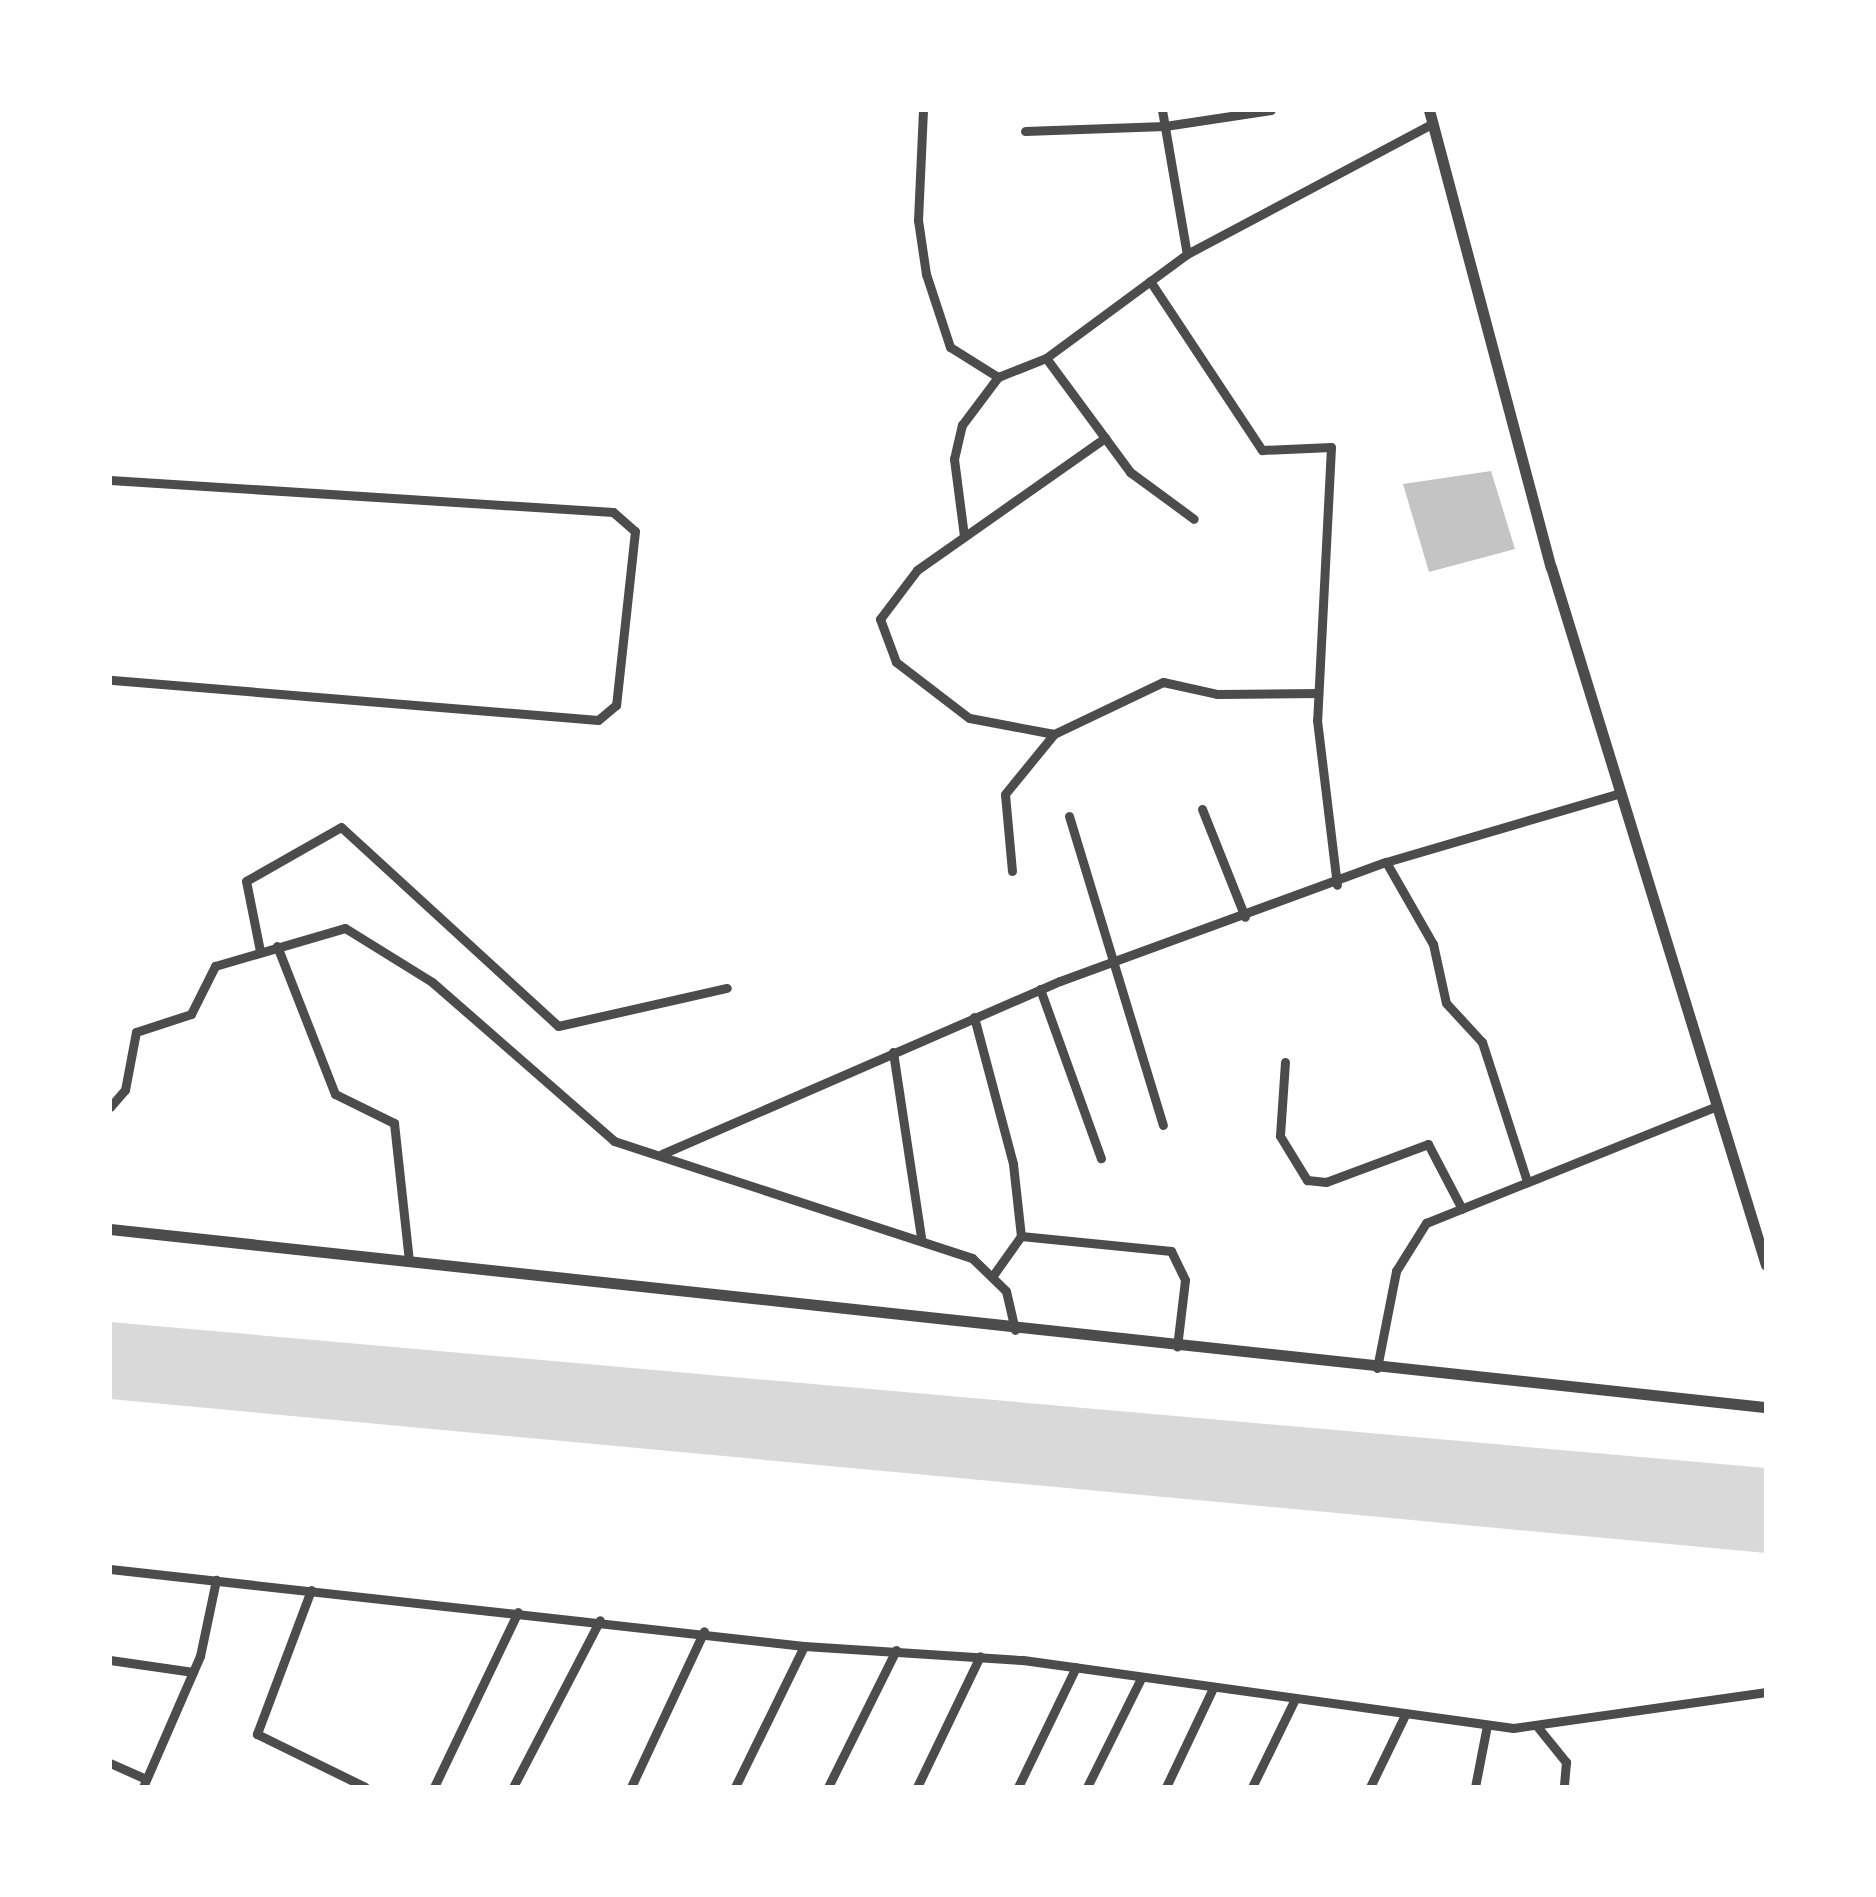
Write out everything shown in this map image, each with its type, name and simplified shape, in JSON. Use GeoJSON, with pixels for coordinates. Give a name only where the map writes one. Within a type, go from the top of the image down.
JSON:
{"type":"FeatureCollection","features":[{"type":"Feature","properties":{"kind":"street"},"geometry":{"type":"LineString","coordinates":[[923,110],[918,220],[926,274],[950,347],[998,377]]}},
{"type":"Feature","properties":{"kind":"street"},"geometry":{"type":"LineString","coordinates":[[1162,110],[1187,254]]}},
{"type":"Feature","properties":{"kind":"street"},"geometry":{"type":"LineString","coordinates":[[1026,131],[1165,126],[1272,110]]}},
{"type":"Feature","properties":{"kind":"street"},"geometry":{"type":"LineString","coordinates":[[1429,110],[1621,794],[1766,1265]]}},
{"type":"Feature","properties":{"kind":"street"},"geometry":{"type":"LineString","coordinates":[[964,536],[954,460],[962,425],[998,377],[1046,358],[1187,254],[1432,124]]}},
{"type":"Feature","properties":{"kind":"street"},"geometry":{"type":"LineString","coordinates":[[1150,281],[1262,450],[1331,447],[1318,693],[1338,884]]}},
{"type":"Feature","properties":{"kind":"street"},"geometry":{"type":"LineString","coordinates":[[1046,358],[1149,492],[1194,519]]}},
{"type":"Feature","properties":{"kind":"street"},"geometry":{"type":"LineString","coordinates":[[1054,734],[969,718],[896,662],[880,619],[917,570],[1105,438]]}},
{"type":"Feature","properties":{"kind":"street"},"geometry":{"type":"LineString","coordinates":[[110,480],[613,512],[634,531],[616,705],[598,720],[110,680]]}},
{"type":"Feature","properties":{"kind":"street"},"geometry":{"type":"LineString","coordinates":[[1012,871],[1005,794],[1054,734],[1163,682],[1217,694],[1318,693]]}},
{"type":"Feature","properties":{"kind":"street"},"geometry":{"type":"LineString","coordinates":[[662,1154],[1040,989],[1338,884],[1386,862],[1621,794]]}},
{"type":"Feature","properties":{"kind":"street"},"geometry":{"type":"LineString","coordinates":[[1202,809],[1245,916]]}},
{"type":"Feature","properties":{"kind":"street"},"geometry":{"type":"LineString","coordinates":[[1069,816],[1108,964],[1164,1126]]}},
{"type":"Feature","properties":{"kind":"street"},"geometry":{"type":"LineString","coordinates":[[260,951],[246,881],[341,827],[558,1026],[727,988]]}},
{"type":"Feature","properties":{"kind":"street"},"geometry":{"type":"LineString","coordinates":[[1386,862],[1433,944],[1446,1003],[1485,1048],[1527,1180]]}},
{"type":"Feature","properties":{"kind":"street"},"geometry":{"type":"LineString","coordinates":[[110,1107],[125,1090],[136,1032],[190,1014],[215,966],[345,928],[363,933],[496,1034],[594,1127],[662,1154],[920,1238],[994,1274],[1016,1331]]}},
{"type":"Feature","properties":{"kind":"street"},"geometry":{"type":"LineString","coordinates":[[278,946],[335,1094],[394,1123],[409,1260]]}},
{"type":"Feature","properties":{"kind":"street"},"geometry":{"type":"LineString","coordinates":[[1040,989],[1101,1158]]}},
{"type":"Feature","properties":{"kind":"street"},"geometry":{"type":"LineString","coordinates":[[974,1017],[1013,1164],[1021,1236],[994,1274]]}},
{"type":"Feature","properties":{"kind":"street"},"geometry":{"type":"LineString","coordinates":[[893,1052],[920,1238]]}},
{"type":"Feature","properties":{"kind":"street"},"geometry":{"type":"LineString","coordinates":[[1284,1062],[1280,1136],[1308,1180],[1326,1182],[1417,1142],[1435,1150],[1462,1208]]}},
{"type":"Feature","properties":{"kind":"street"},"geometry":{"type":"LineString","coordinates":[[1378,1368],[1404,1254],[1426,1223],[1717,1106]]}},
{"type":"Feature","properties":{"kind":"street"},"geometry":{"type":"LineString","coordinates":[[110,1228],[1016,1331],[1766,1407]]}},
{"type":"Feature","properties":{"kind":"street"},"geometry":{"type":"LineString","coordinates":[[1021,1236],[1171,1251],[1185,1280],[1177,1348]]}},
{"type":"Feature","properties":{"kind":"street"},"geometry":{"type":"LineString","coordinates":[[110,1569],[704,1631],[804,1646],[980,1656],[1487,1725],[1536,1725],[1766,1692]]}},
{"type":"Feature","properties":{"kind":"street"},"geometry":{"type":"LineString","coordinates":[[110,1763],[144,1783],[193,1672],[216,1580]]}},
{"type":"Feature","properties":{"kind":"street"},"geometry":{"type":"LineString","coordinates":[[311,1590],[257,1734],[364,1787]]}},
{"type":"Feature","properties":{"kind":"street"},"geometry":{"type":"LineString","coordinates":[[434,1787],[518,1612]]}},
{"type":"Feature","properties":{"kind":"street"},"geometry":{"type":"LineString","coordinates":[[513,1787],[600,1620]]}},
{"type":"Feature","properties":{"kind":"street"},"geometry":{"type":"LineString","coordinates":[[633,1786],[704,1631]]}},
{"type":"Feature","properties":{"kind":"street"},"geometry":{"type":"LineString","coordinates":[[736,1787],[804,1646]]}},
{"type":"Feature","properties":{"kind":"street"},"geometry":{"type":"LineString","coordinates":[[828,1787],[896,1650]]}},
{"type":"Feature","properties":{"kind":"street"},"geometry":{"type":"LineString","coordinates":[[930,1787],[918,1784],[980,1656]]}},
{"type":"Feature","properties":{"kind":"street"},"geometry":{"type":"LineString","coordinates":[[110,1660],[193,1672]]}},
{"type":"Feature","properties":{"kind":"street"},"geometry":{"type":"LineString","coordinates":[[1018,1787],[1076,1668]]}},
{"type":"Feature","properties":{"kind":"street"},"geometry":{"type":"LineString","coordinates":[[1086,1787],[1142,1678]]}},
{"type":"Feature","properties":{"kind":"street"},"geometry":{"type":"LineString","coordinates":[[1166,1787],[1213,1688]]}},
{"type":"Feature","properties":{"kind":"street"},"geometry":{"type":"LineString","coordinates":[[1252,1787],[1294,1701]]}},
{"type":"Feature","properties":{"kind":"street"},"geometry":{"type":"LineString","coordinates":[[1370,1787],[1406,1714]]}},
{"type":"Feature","properties":{"kind":"street"},"geometry":{"type":"LineString","coordinates":[[1475,1787],[1487,1725]]}},
{"type":"Feature","properties":{"kind":"street"},"geometry":{"type":"LineString","coordinates":[[1536,1725],[1566,1762],[1564,1787]]}},
{"type":"Feature","properties":{"kind":"lane"},"geometry":{"type":"LineString","coordinates":[[1766,210],[1766,254]]}},
{"type":"Feature","properties":{"kind":"shaded area"},"geometry":{"type":"Polygon","coordinates":[[[110,1322],[1766,1468],[1766,1553],[110,1399],[110,1322]]]}},
{"type":"Feature","properties":{"kind":"building"},"geometry":{"type":"Polygon","coordinates":[[[1491,471],[1515,549],[1429,572],[1403,484],[1491,471]]]}}]}
